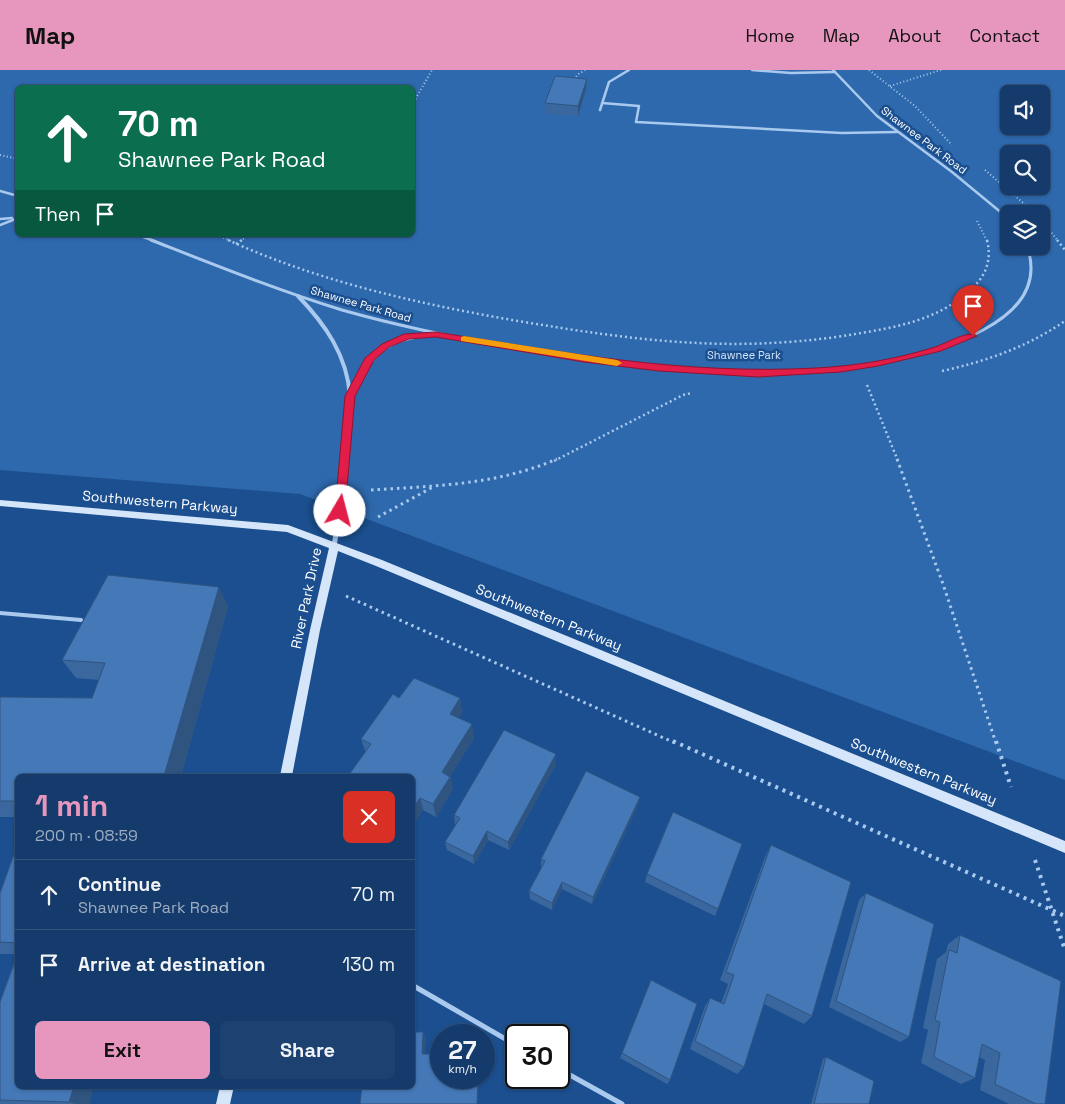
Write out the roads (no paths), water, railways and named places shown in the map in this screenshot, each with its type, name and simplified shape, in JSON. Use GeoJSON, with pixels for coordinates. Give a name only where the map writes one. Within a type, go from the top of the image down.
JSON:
{"type":"FeatureCollection","features":[{"type":"Feature","properties":{"kind":"street","name":"River Park Drive"},"geometry":{"type":"LineString","coordinates":[[286,774],[343,494],[350,396],[345,371],[330,333],[321,320],[298,296]]}},
{"type":"Feature","properties":{"kind":"street","name":"River Park Drive"},"geometry":{"type":"LineString","coordinates":[[350,396],[370,358],[385,346],[408,336],[436,334]]}},
{"type":"Feature","properties":{"kind":"street","name":"Southwestern Parkway"},"geometry":{"type":"LineString","coordinates":[[1,504],[288,529],[334,546],[1065,847]]}},
{"type":"Feature","properties":{"kind":"street"},"geometry":{"type":"LineString","coordinates":[[224,1104],[226,1089]]}},
{"type":"Feature","properties":{"kind":"lane"},"geometry":{"type":"LineString","coordinates":[[600,110],[609,82],[629,70]]}},
{"type":"Feature","properties":{"kind":"lane"},"geometry":{"type":"LineString","coordinates":[[752,70],[792,73],[834,71]]}},
{"type":"Feature","properties":{"kind":"lane","name":"Shawnee Park Road"},"geometry":{"type":"LineString","coordinates":[[834,71],[877,116],[952,172],[1000,212]]}},
{"type":"Feature","properties":{"kind":"lane"},"geometry":{"type":"LineString","coordinates":[[602,104],[639,106],[636,122],[842,133],[897,132]]}},
{"type":"Feature","properties":{"kind":"lane"},"geometry":{"type":"LineString","coordinates":[[0,191],[15,195]]}},
{"type":"Feature","properties":{"kind":"lane"},"geometry":{"type":"LineString","coordinates":[[0,220],[15,218]]}},
{"type":"Feature","properties":{"kind":"lane"},"geometry":{"type":"LineString","coordinates":[[0,225],[15,219]]}},
{"type":"Feature","properties":{"kind":"lane","name":"Shawnee Park Road"},"geometry":{"type":"LineString","coordinates":[[143,237],[298,296],[436,334],[584,359],[659,368],[758,374],[857,367],[904,358],[962,341],[984,330],[1013,311],[1027,293],[1032,279],[1033,265],[1030,255]]}},
{"type":"Feature","properties":{"kind":"lane"},"geometry":{"type":"LineString","coordinates":[[0,613],[81,620]]}},
{"type":"Feature","properties":{"kind":"lane"},"geometry":{"type":"LineString","coordinates":[[415,987],[505,1039]]}},
{"type":"Feature","properties":{"kind":"lane"},"geometry":{"type":"LineString","coordinates":[[570,1075],[622,1104]]}},
{"type":"Feature","properties":{"kind":"park label","name":"Shawnee Park"},"geometry":{"type":"Point","coordinates":[744,355]}}]}
